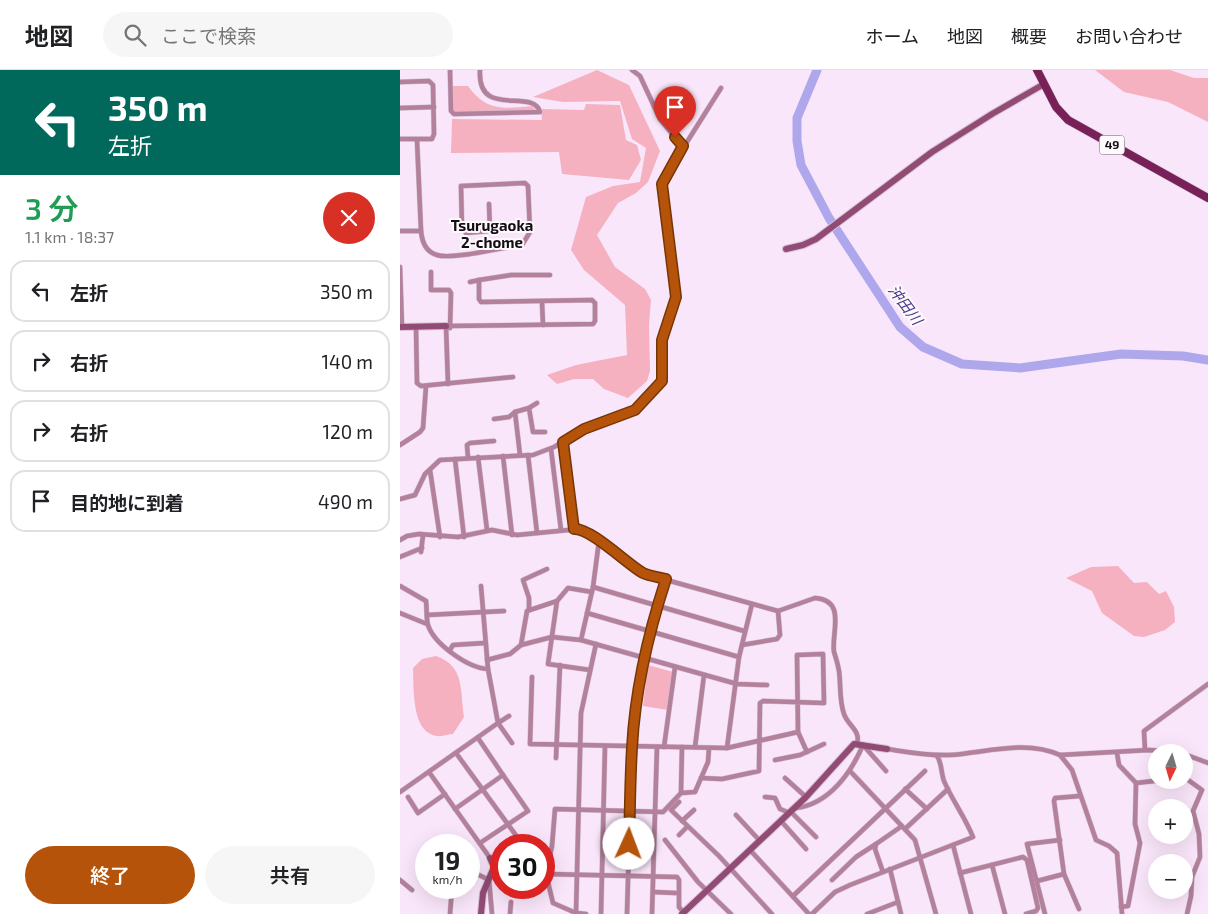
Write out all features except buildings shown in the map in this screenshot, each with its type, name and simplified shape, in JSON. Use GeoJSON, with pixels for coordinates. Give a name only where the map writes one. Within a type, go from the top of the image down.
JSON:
{"type":"FeatureCollection","features":[{"type":"Feature","properties":{"kind":"main road","name":"49"},"geometry":{"type":"LineString","coordinates":[[1036,70],[1056,107],[1068,120],[1208,198]]}},
{"type":"Feature","properties":{"kind":"street"},"geometry":{"type":"LineString","coordinates":[[450,70],[450,111],[454,114],[540,112],[538,107],[532,103],[498,101],[490,96],[482,84],[480,70]]}},
{"type":"Feature","properties":{"kind":"street"},"geometry":{"type":"LineString","coordinates":[[632,70],[640,76],[660,119],[683,146]]}},
{"type":"Feature","properties":{"kind":"street"},"geometry":{"type":"LineString","coordinates":[[400,82],[430,82],[433,85],[434,107],[434,134],[432,139],[400,140]]}},
{"type":"Feature","properties":{"kind":"street"},"geometry":{"type":"LineString","coordinates":[[786,249],[803,245],[818,238],[932,152],[1044,84]]}},
{"type":"Feature","properties":{"kind":"street"},"geometry":{"type":"LineString","coordinates":[[400,499],[416,495],[430,470],[440,460],[528,455],[551,449],[584,429],[635,410],[662,381],[662,340],[676,297],[662,184],[683,146],[721,88]]}},
{"type":"Feature","properties":{"kind":"street"},"geometry":{"type":"LineString","coordinates":[[400,108],[434,107]]}},
{"type":"Feature","properties":{"kind":"street"},"geometry":{"type":"LineString","coordinates":[[417,140],[421,231],[424,245],[429,251],[445,257],[522,245],[530,232],[528,186],[525,183],[455,186]]}},
{"type":"Feature","properties":{"kind":"street"},"geometry":{"type":"LineString","coordinates":[[461,186],[462,228],[466,233],[530,227]]}},
{"type":"Feature","properties":{"kind":"street"},"geometry":{"type":"LineString","coordinates":[[489,204],[490,230]]}},
{"type":"Feature","properties":{"kind":"street"},"geometry":{"type":"LineString","coordinates":[[400,231],[421,231]]}},
{"type":"Feature","properties":{"kind":"street"},"geometry":{"type":"LineString","coordinates":[[400,267],[401,327],[543,326],[592,324],[595,321],[595,303],[592,300],[481,302],[479,299],[479,280]]}},
{"type":"Feature","properties":{"kind":"street"},"geometry":{"type":"LineString","coordinates":[[431,272],[431,290],[449,290],[451,293],[448,327],[448,384]]}},
{"type":"Feature","properties":{"kind":"street"},"geometry":{"type":"LineString","coordinates":[[470,282],[511,275],[550,275]]}},
{"type":"Feature","properties":{"kind":"street"},"geometry":{"type":"LineString","coordinates":[[542,302],[543,326]]}},
{"type":"Feature","properties":{"kind":"street"},"geometry":{"type":"LineString","coordinates":[[416,327],[417,383],[426,386],[514,378]]}},
{"type":"Feature","properties":{"kind":"street"},"geometry":{"type":"LineString","coordinates":[[400,444],[420,432],[423,428],[426,386]]}},
{"type":"Feature","properties":{"kind":"street"},"geometry":{"type":"LineString","coordinates":[[494,419],[509,417],[537,403]]}},
{"type":"Feature","properties":{"kind":"street"},"geometry":{"type":"LineString","coordinates":[[529,408],[533,432],[545,432]]}},
{"type":"Feature","properties":{"kind":"street"},"geometry":{"type":"LineString","coordinates":[[516,412],[520,455]]}},
{"type":"Feature","properties":{"kind":"street"},"geometry":{"type":"LineString","coordinates":[[468,458],[468,445],[470,443],[494,441]]}},
{"type":"Feature","properties":{"kind":"street"},"geometry":{"type":"LineString","coordinates":[[563,442],[574,529]]}},
{"type":"Feature","properties":{"kind":"street"},"geometry":{"type":"LineString","coordinates":[[551,449],[561,530]]}},
{"type":"Feature","properties":{"kind":"street"},"geometry":{"type":"LineString","coordinates":[[528,455],[537,533]]}},
{"type":"Feature","properties":{"kind":"street"},"geometry":{"type":"LineString","coordinates":[[503,456],[512,535]]}},
{"type":"Feature","properties":{"kind":"street"},"geometry":{"type":"LineString","coordinates":[[478,457],[488,530]]}},
{"type":"Feature","properties":{"kind":"street"},"geometry":{"type":"LineString","coordinates":[[454,459],[464,536]]}},
{"type":"Feature","properties":{"kind":"street"},"geometry":{"type":"LineString","coordinates":[[430,470],[440,537]]}},
{"type":"Feature","properties":{"kind":"street"},"geometry":{"type":"LineString","coordinates":[[400,540],[407,536],[478,535],[488,530],[512,535],[579,529],[645,574],[778,611],[815,598],[829,602],[837,620],[834,644],[845,717],[856,731],[860,745],[886,771]]}},
{"type":"Feature","properties":{"kind":"street"},"geometry":{"type":"LineString","coordinates":[[400,557],[422,550],[423,535]]}},
{"type":"Feature","properties":{"kind":"street"},"geometry":{"type":"LineString","coordinates":[[581,640],[592,589],[599,541]]}},
{"type":"Feature","properties":{"kind":"street"},"geometry":{"type":"LineString","coordinates":[[522,645],[527,611],[529,610],[529,598],[522,580],[547,569]]}},
{"type":"Feature","properties":{"kind":"street"},"geometry":{"type":"LineString","coordinates":[[627,914],[632,746],[643,658],[666,579]]}},
{"type":"Feature","properties":{"kind":"street"},"geometry":{"type":"LineString","coordinates":[[400,586],[426,601],[427,624],[437,640],[471,666],[488,669]]}},
{"type":"Feature","properties":{"kind":"street"},"geometry":{"type":"LineString","coordinates":[[481,586],[488,669],[498,723],[512,743]]}},
{"type":"Feature","properties":{"kind":"street"},"geometry":{"type":"LineString","coordinates":[[529,610],[557,601],[568,588],[592,589],[744,631]]}},
{"type":"Feature","properties":{"kind":"street"},"geometry":{"type":"LineString","coordinates":[[557,601],[548,664],[590,670]]}},
{"type":"Feature","properties":{"kind":"street"},"geometry":{"type":"LineString","coordinates":[[727,748],[739,657],[752,604]]}},
{"type":"Feature","properties":{"kind":"street"},"geometry":{"type":"LineString","coordinates":[[427,615],[504,611]]}},
{"type":"Feature","properties":{"kind":"street"},"geometry":{"type":"LineString","coordinates":[[742,645],[758,644],[777,639],[780,635],[778,611]]}},
{"type":"Feature","properties":{"kind":"street"},"geometry":{"type":"LineString","coordinates":[[587,613],[739,657]]}},
{"type":"Feature","properties":{"kind":"street"},"geometry":{"type":"LineString","coordinates":[[400,614],[427,624]]}},
{"type":"Feature","properties":{"kind":"street"},"geometry":{"type":"LineString","coordinates":[[487,660],[510,654],[522,645],[552,636],[581,640],[735,683],[767,685]]}},
{"type":"Feature","properties":{"kind":"street"},"geometry":{"type":"LineString","coordinates":[[450,650],[453,645],[485,644]]}},
{"type":"Feature","properties":{"kind":"street"},"geometry":{"type":"LineString","coordinates":[[576,914],[581,713],[596,644]]}},
{"type":"Feature","properties":{"kind":"street"},"geometry":{"type":"LineString","coordinates":[[701,778],[722,779],[759,771],[760,703],[763,701],[797,702],[824,703],[824,654],[797,655],[797,702],[798,732],[807,752]]}},
{"type":"Feature","properties":{"kind":"street"},"geometry":{"type":"LineString","coordinates":[[556,758],[560,665]]}},
{"type":"Feature","properties":{"kind":"street"},"geometry":{"type":"LineString","coordinates":[[664,747],[675,667]]}},
{"type":"Feature","properties":{"kind":"street"},"geometry":{"type":"LineString","coordinates":[[695,747],[704,675]]}},
{"type":"Feature","properties":{"kind":"street"},"geometry":{"type":"LineString","coordinates":[[532,676],[530,744],[727,748],[798,732]]}},
{"type":"Feature","properties":{"kind":"street"},"geometry":{"type":"LineString","coordinates":[[1145,750],[1144,731],[1208,684]]}},
{"type":"Feature","properties":{"kind":"street"},"geometry":{"type":"LineString","coordinates":[[400,792],[509,716]]}},
{"type":"Feature","properties":{"kind":"street"},"geometry":{"type":"LineString","coordinates":[[478,738],[528,811],[480,844],[490,858]]}},
{"type":"Feature","properties":{"kind":"street"},"geometry":{"type":"LineString","coordinates":[[774,760],[807,752],[824,744]]}},
{"type":"Feature","properties":{"kind":"street"},"geometry":{"type":"LineString","coordinates":[[765,797],[775,798],[780,809],[792,811],[820,798],[834,788],[850,772],[860,745]]}},
{"type":"Feature","properties":{"kind":"street"},"geometry":{"type":"LineString","coordinates":[[555,874],[678,878],[678,907],[683,914],[792,811],[851,747],[860,745],[937,756],[982,753],[996,748],[1051,751],[1060,755],[1148,750]]}},
{"type":"Feature","properties":{"kind":"street"},"geometry":{"type":"LineString","coordinates":[[601,914],[605,746]]}},
{"type":"Feature","properties":{"kind":"street"},"geometry":{"type":"LineString","coordinates":[[652,914],[657,746]]}},
{"type":"Feature","properties":{"kind":"street"},"geometry":{"type":"LineString","coordinates":[[553,834],[555,809],[663,812],[681,793],[682,747]]}},
{"type":"Feature","properties":{"kind":"street"},"geometry":{"type":"LineString","coordinates":[[681,793],[695,792],[708,762],[709,748]]}},
{"type":"Feature","properties":{"kind":"street"},"geometry":{"type":"LineString","coordinates":[[456,753],[515,834]]}},
{"type":"Feature","properties":{"kind":"street"},"geometry":{"type":"LineString","coordinates":[[1117,753],[1119,765],[1136,783],[1135,824],[1140,844],[1128,906],[1121,907]]}},
{"type":"Feature","properties":{"kind":"street"},"geometry":{"type":"LineString","coordinates":[[1060,755],[1072,770],[1096,840],[1109,846],[1117,853],[1122,914]]}},
{"type":"Feature","properties":{"kind":"street"},"geometry":{"type":"LineString","coordinates":[[750,850],[811,914],[835,892],[973,837],[967,822],[948,789],[937,756]]}},
{"type":"Feature","properties":{"kind":"street"},"geometry":{"type":"LineString","coordinates":[[1193,757],[1208,763]]}},
{"type":"Feature","properties":{"kind":"street"},"geometry":{"type":"LineString","coordinates":[[793,896],[925,771]]}},
{"type":"Feature","properties":{"kind":"street"},"geometry":{"type":"LineString","coordinates":[[429,772],[473,834]]}},
{"type":"Feature","properties":{"kind":"street"},"geometry":{"type":"LineString","coordinates":[[850,772],[915,840],[936,914]]}},
{"type":"Feature","properties":{"kind":"street"},"geometry":{"type":"LineString","coordinates":[[455,809],[503,775]]}},
{"type":"Feature","properties":{"kind":"street"},"geometry":{"type":"LineString","coordinates":[[785,778],[806,797]]}},
{"type":"Feature","properties":{"kind":"street"},"geometry":{"type":"LineString","coordinates":[[1136,783],[1148,782]]}},
{"type":"Feature","properties":{"kind":"street"},"geometry":{"type":"LineString","coordinates":[[1187,914],[1191,896],[1192,877],[1200,857],[1199,834],[1193,811],[1205,790],[1193,783]]}},
{"type":"Feature","properties":{"kind":"street"},"geometry":{"type":"LineString","coordinates":[[905,789],[927,809]]}},
{"type":"Feature","properties":{"kind":"street"},"geometry":{"type":"LineString","coordinates":[[832,880],[856,857],[904,828],[948,789]]}},
{"type":"Feature","properties":{"kind":"street"},"geometry":{"type":"LineString","coordinates":[[408,797],[418,813],[445,794]]}},
{"type":"Feature","properties":{"kind":"street"},"geometry":{"type":"LineString","coordinates":[[1079,909],[1064,874],[1054,800],[1056,798],[1080,796]]}},
{"type":"Feature","properties":{"kind":"street"},"geometry":{"type":"LineString","coordinates":[[678,802],[672,810],[716,853],[772,914]]}},
{"type":"Feature","properties":{"kind":"street"},"geometry":{"type":"LineString","coordinates":[[682,821],[694,810]]}},
{"type":"Feature","properties":{"kind":"street"},"geometry":{"type":"LineString","coordinates":[[792,811],[816,837]]}},
{"type":"Feature","properties":{"kind":"street"},"geometry":{"type":"LineString","coordinates":[[736,815],[760,841]]}},
{"type":"Feature","properties":{"kind":"street"},"geometry":{"type":"LineString","coordinates":[[781,821],[806,849]]}},
{"type":"Feature","properties":{"kind":"street"},"geometry":{"type":"LineString","coordinates":[[679,835],[687,826]]}},
{"type":"Feature","properties":{"kind":"street"},"geometry":{"type":"LineString","coordinates":[[665,840],[688,870],[731,914]]}},
{"type":"Feature","properties":{"kind":"street"},"geometry":{"type":"LineString","coordinates":[[1045,914],[1028,844],[1060,840]]}},
{"type":"Feature","properties":{"kind":"street"},"geometry":{"type":"LineString","coordinates":[[876,844],[875,849],[883,872]]}},
{"type":"Feature","properties":{"kind":"street"},"geometry":{"type":"LineString","coordinates":[[953,845],[971,914]]}},
{"type":"Feature","properties":{"kind":"street"},"geometry":{"type":"LineString","coordinates":[[960,873],[1023,857],[1027,860],[1038,908],[1036,911],[1026,914]]}},
{"type":"Feature","properties":{"kind":"street"},"geometry":{"type":"LineString","coordinates":[[992,865],[1005,914]]}},
{"type":"Feature","properties":{"kind":"street"},"geometry":{"type":"LineString","coordinates":[[890,869],[901,914]]}},
{"type":"Feature","properties":{"kind":"street"},"geometry":{"type":"LineString","coordinates":[[1037,881],[1064,874]]}},
{"type":"Feature","properties":{"kind":"street"},"geometry":{"type":"LineString","coordinates":[[480,876],[488,880]]}},
{"type":"Feature","properties":{"kind":"street"},"geometry":{"type":"LineString","coordinates":[[481,914],[483,893],[490,876]]}},
{"type":"Feature","properties":{"kind":"street"},"geometry":{"type":"LineString","coordinates":[[400,880],[412,890]]}},
{"type":"Feature","properties":{"kind":"street"},"geometry":{"type":"LineString","coordinates":[[488,880],[492,914]]}},
{"type":"Feature","properties":{"kind":"street"},"geometry":{"type":"LineString","coordinates":[[653,892],[676,893]]}},
{"type":"Feature","properties":{"kind":"street"},"geometry":{"type":"LineString","coordinates":[[450,914],[451,899]]}},
{"type":"Feature","properties":{"kind":"street"},"geometry":{"type":"LineString","coordinates":[[552,899],[553,903],[576,914],[586,914]]}},
{"type":"Feature","properties":{"kind":"street"},"geometry":{"type":"LineString","coordinates":[[510,914],[511,902]]}},
{"type":"Feature","properties":{"kind":"street"},"geometry":{"type":"LineString","coordinates":[[867,914],[898,902]]}},
{"type":"Feature","properties":{"kind":"shaded area"},"geometry":{"type":"Polygon","coordinates":[[[597,70],[629,85],[660,151],[648,182],[636,193],[618,203],[597,235],[615,267],[645,289],[651,300],[649,325],[650,371],[647,381],[628,398],[604,389],[593,379],[574,379],[557,384],[547,375],[576,365],[627,355],[625,305],[584,270],[571,250],[586,197],[613,186],[640,182],[646,148],[632,139],[620,101],[563,102],[533,97],[597,70]]]}},
{"type":"Feature","properties":{"kind":"shaded area"},"geometry":{"type":"Polygon","coordinates":[[[1095,70],[1170,70],[1194,78],[1208,78],[1208,122],[1168,102],[1124,92],[1095,70]]]}},
{"type":"Feature","properties":{"kind":"shaded area"},"geometry":{"type":"Polygon","coordinates":[[[452,86],[468,86],[482,100],[489,104],[504,108],[532,106],[537,111],[456,113],[453,110],[452,86]]]}},
{"type":"Feature","properties":{"kind":"shaded area"},"geometry":{"type":"Polygon","coordinates":[[[586,104],[620,105],[626,140],[637,145],[641,160],[629,180],[562,174],[559,152],[451,153],[452,119],[542,120],[541,109],[584,110],[586,104]]]}},
{"type":"Feature","properties":{"kind":"shaded area"},"geometry":{"type":"Polygon","coordinates":[[[1118,566],[1134,583],[1147,582],[1159,594],[1166,591],[1174,607],[1175,622],[1165,630],[1144,637],[1134,636],[1102,613],[1092,591],[1066,578],[1091,567],[1118,566]]]}},
{"type":"Feature","properties":{"kind":"shaded area"},"geometry":{"type":"Polygon","coordinates":[[[436,656],[445,660],[457,673],[461,688],[464,717],[453,734],[441,736],[429,733],[423,727],[418,719],[414,698],[413,668],[422,659],[436,656]]]}},
{"type":"Feature","properties":{"kind":"shaded area"},"geometry":{"type":"Polygon","coordinates":[[[648,665],[673,672],[668,710],[643,706],[648,665]]]}},
{"type":"Feature","properties":{"kind":"waterway","name":"沖田川"},"geometry":{"type":"LineString","coordinates":[[817,70],[797,118],[797,141],[801,165],[829,218],[900,327],[923,347],[962,364],[1020,368],[1121,354],[1183,356],[1208,360]]}},
{"type":"Feature","properties":{"kind":"district","name":"Tsurugaoka 2-chome"},"geometry":{"type":"Point","coordinates":[492,234]}},
{"type":"Feature","properties":{"kind":"route"},"geometry":{"type":"LineString","coordinates":[[629,844],[632,746],[643,658],[666,579],[645,574],[599,541],[579,529],[574,529],[563,442],[584,429],[635,410],[662,381],[662,340],[676,297],[662,184],[683,146],[675,137]]}}]}
